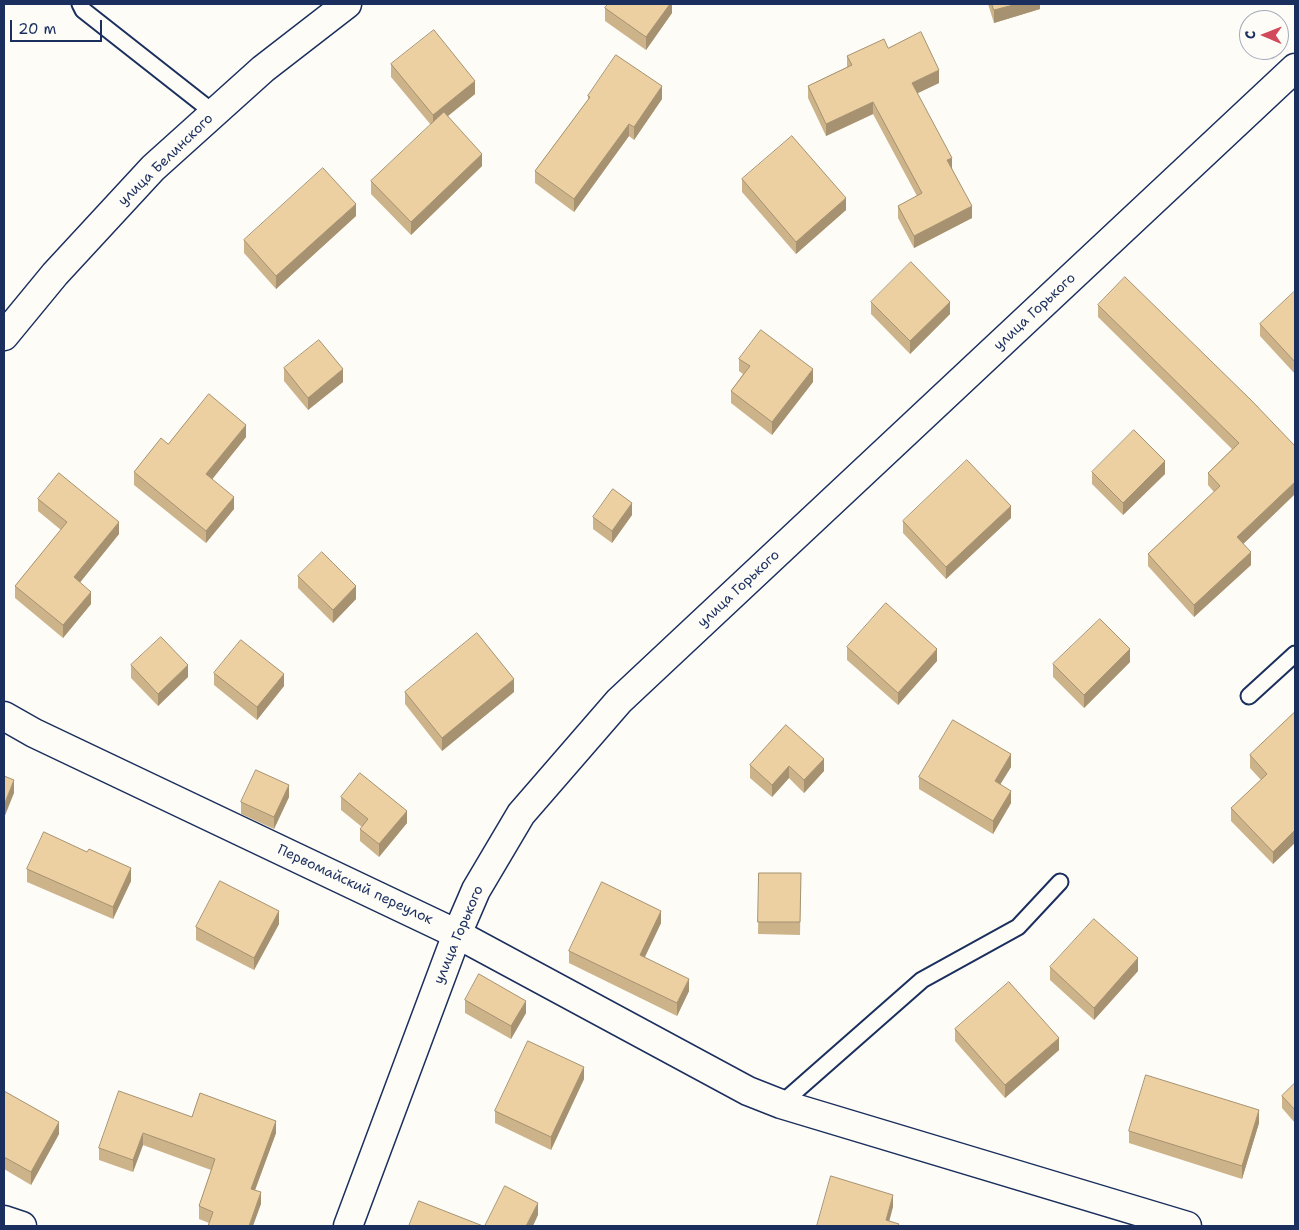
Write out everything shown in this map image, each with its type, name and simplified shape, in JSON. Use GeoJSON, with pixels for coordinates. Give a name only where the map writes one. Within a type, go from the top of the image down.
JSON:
{"type":"FeatureCollection","features":[{"type":"Feature","properties":{"kind":"street","name":"улица Белинского"},"geometry":{"type":"LineString","coordinates":[[4,336],[55,274],[147,175],[263,69],[347,4]]}},
{"type":"Feature","properties":{"kind":"street","name":"улица Горького"},"geometry":{"type":"LineString","coordinates":[[348,1226],[457,934],[476,890],[521,814],[619,701],[1295,68]]}},
{"type":"Feature","properties":{"kind":"street","name":"Первомайский переулок"},"geometry":{"type":"LineString","coordinates":[[4,716],[34,733],[457,934],[748,1091],[781,1104],[1187,1226]]}},
{"type":"Feature","properties":{"kind":"street"},"geometry":{"type":"LineString","coordinates":[[4,1220],[22,1226]]}},
{"type":"Feature","properties":{"kind":"lane"},"geometry":{"type":"LineString","coordinates":[[80,4],[83,10],[214,113]]}},
{"type":"Feature","properties":{"kind":"lane"},"geometry":{"type":"LineString","coordinates":[[1249,696],[1295,654]]}},
{"type":"Feature","properties":{"kind":"lane"},"geometry":{"type":"LineString","coordinates":[[781,1104],[922,980],[1018,927],[1060,882]]}},
{"type":"Feature","properties":{"kind":"building"},"geometry":{"type":"Polygon","coordinates":[[[608,4],[670,4],[646,37],[605,8],[608,4]]]}},
{"type":"Feature","properties":{"kind":"building"},"geometry":{"type":"Polygon","coordinates":[[[992,4],[1017,4],[994,10],[992,4]]]}},
{"type":"Feature","properties":{"kind":"building"},"geometry":{"type":"Polygon","coordinates":[[[434,30],[475,81],[433,115],[391,64],[434,30]]]}},
{"type":"Feature","properties":{"kind":"building"},"geometry":{"type":"Polygon","coordinates":[[[921,32],[939,70],[912,83],[952,158],[947,160],[972,206],[914,236],[898,206],[922,193],[873,102],[826,124],[808,86],[852,65],[847,56],[884,39],[888,48],[921,32]]]}},
{"type":"Feature","properties":{"kind":"building"},"geometry":{"type":"Polygon","coordinates":[[[616,55],[662,86],[634,127],[629,124],[574,199],[535,171],[590,97],[588,96],[616,55]]]}},
{"type":"Feature","properties":{"kind":"building"},"geometry":{"type":"Polygon","coordinates":[[[444,112],[482,154],[411,222],[371,181],[444,112]]]}},
{"type":"Feature","properties":{"kind":"building"},"geometry":{"type":"Polygon","coordinates":[[[792,136],[846,198],[796,242],[742,179],[792,136]]]}},
{"type":"Feature","properties":{"kind":"building"},"geometry":{"type":"Polygon","coordinates":[[[323,168],[356,204],[276,276],[244,240],[323,168]]]}},
{"type":"Feature","properties":{"kind":"building"},"geometry":{"type":"Polygon","coordinates":[[[911,262],[950,302],[910,341],[871,302],[911,262]]]}},
{"type":"Feature","properties":{"kind":"building"},"geometry":{"type":"Polygon","coordinates":[[[1125,277],[1252,401],[1295,446],[1295,482],[1237,537],[1251,552],[1194,605],[1148,554],[1220,486],[1208,473],[1239,443],[1098,305],[1125,277]]]}},
{"type":"Feature","properties":{"kind":"building"},"geometry":{"type":"Polygon","coordinates":[[[1295,293],[1295,362],[1260,324],[1295,293]]]}},
{"type":"Feature","properties":{"kind":"building"},"geometry":{"type":"Polygon","coordinates":[[[761,330],[813,369],[772,422],[731,391],[750,366],[739,359],[761,330]]]}},
{"type":"Feature","properties":{"kind":"building"},"geometry":{"type":"Polygon","coordinates":[[[319,340],[343,369],[308,398],[284,368],[319,340]]]}},
{"type":"Feature","properties":{"kind":"building"},"geometry":{"type":"Polygon","coordinates":[[[209,394],[246,425],[206,474],[234,497],[206,531],[134,472],[161,438],[168,444],[209,394]]]}},
{"type":"Feature","properties":{"kind":"building"},"geometry":{"type":"Polygon","coordinates":[[[1134,430],[1165,461],[1123,503],[1092,472],[1134,430]]]}},
{"type":"Feature","properties":{"kind":"building"},"geometry":{"type":"Polygon","coordinates":[[[967,460],[1011,506],[946,567],[903,521],[967,460]]]}},
{"type":"Feature","properties":{"kind":"building"},"geometry":{"type":"Polygon","coordinates":[[[59,473],[119,522],[74,577],[91,592],[63,625],[15,586],[67,522],[38,499],[59,473]]]}},
{"type":"Feature","properties":{"kind":"building"},"geometry":{"type":"Polygon","coordinates":[[[613,489],[632,503],[612,531],[593,517],[613,489]]]}},
{"type":"Feature","properties":{"kind":"building"},"geometry":{"type":"Polygon","coordinates":[[[322,552],[356,586],[333,610],[298,576],[322,552]]]}},
{"type":"Feature","properties":{"kind":"building"},"geometry":{"type":"Polygon","coordinates":[[[886,603],[937,649],[898,693],[847,647],[886,603]]]}},
{"type":"Feature","properties":{"kind":"building"},"geometry":{"type":"Polygon","coordinates":[[[1100,619],[1130,649],[1084,695],[1053,664],[1100,619]]]}},
{"type":"Feature","properties":{"kind":"building"},"geometry":{"type":"Polygon","coordinates":[[[477,633],[514,679],[442,738],[405,692],[477,633]]]}},
{"type":"Feature","properties":{"kind":"building"},"geometry":{"type":"Polygon","coordinates":[[[161,637],[188,665],[158,694],[131,665],[161,637]]]}},
{"type":"Feature","properties":{"kind":"building"},"geometry":{"type":"Polygon","coordinates":[[[241,640],[284,674],[257,707],[214,673],[241,640]]]}},
{"type":"Feature","properties":{"kind":"building"},"geometry":{"type":"Polygon","coordinates":[[[1295,712],[1295,830],[1273,852],[1231,808],[1267,774],[1250,755],[1295,712]]]}},
{"type":"Feature","properties":{"kind":"building"},"geometry":{"type":"Polygon","coordinates":[[[953,720],[1011,754],[995,781],[1011,791],[993,821],[919,777],[953,720]]]}},
{"type":"Feature","properties":{"kind":"building"},"geometry":{"type":"Polygon","coordinates":[[[786,725],[824,759],[804,780],[789,766],[772,785],[750,765],[786,725]]]}},
{"type":"Feature","properties":{"kind":"building"},"geometry":{"type":"Polygon","coordinates":[[[256,770],[289,785],[274,817],[241,802],[256,770]]]}},
{"type":"Feature","properties":{"kind":"building"},"geometry":{"type":"Polygon","coordinates":[[[360,773],[407,811],[379,844],[360,829],[368,819],[341,797],[360,773]]]}},
{"type":"Feature","properties":{"kind":"building"},"geometry":{"type":"Polygon","coordinates":[[[4,776],[14,780],[4,805],[4,776]]]}},
{"type":"Feature","properties":{"kind":"building"},"geometry":{"type":"Polygon","coordinates":[[[44,832],[87,852],[89,849],[131,868],[113,907],[27,869],[44,832]]]}},
{"type":"Feature","properties":{"kind":"building"},"geometry":{"type":"Polygon","coordinates":[[[759,873],[801,873],[800,922],[758,922],[759,873]]]}},
{"type":"Feature","properties":{"kind":"building"},"geometry":{"type":"Polygon","coordinates":[[[220,881],[279,911],[254,958],[196,927],[220,881]]]}},
{"type":"Feature","properties":{"kind":"building"},"geometry":{"type":"Polygon","coordinates":[[[602,882],[661,911],[640,955],[689,979],[677,1003],[569,951],[602,882]]]}},
{"type":"Feature","properties":{"kind":"building"},"geometry":{"type":"Polygon","coordinates":[[[1094,919],[1138,958],[1094,1008],[1050,967],[1094,919]]]}},
{"type":"Feature","properties":{"kind":"building"},"geometry":{"type":"Polygon","coordinates":[[[479,974],[526,1001],[511,1026],[465,1000],[479,974]]]}},
{"type":"Feature","properties":{"kind":"building"},"geometry":{"type":"Polygon","coordinates":[[[1009,982],[1059,1038],[1005,1085],[955,1029],[1009,982]]]}},
{"type":"Feature","properties":{"kind":"building"},"geometry":{"type":"Polygon","coordinates":[[[528,1041],[584,1067],[551,1137],[495,1111],[528,1041]]]}},
{"type":"Feature","properties":{"kind":"building"},"geometry":{"type":"Polygon","coordinates":[[[1146,1075],[1259,1110],[1242,1166],[1129,1131],[1146,1075]]]}},
{"type":"Feature","properties":{"kind":"building"},"geometry":{"type":"Polygon","coordinates":[[[1295,1083],[1295,1110],[1282,1096],[1295,1083]]]}},
{"type":"Feature","properties":{"kind":"building"},"geometry":{"type":"Polygon","coordinates":[[[4,1091],[59,1122],[31,1172],[4,1157],[4,1091]]]}},
{"type":"Feature","properties":{"kind":"building"},"geometry":{"type":"Polygon","coordinates":[[[119,1091],[192,1117],[200,1093],[276,1121],[251,1189],[261,1192],[249,1226],[208,1226],[213,1212],[199,1206],[215,1159],[143,1133],[133,1160],[99,1148],[119,1091]]]}},
{"type":"Feature","properties":{"kind":"building"},"geometry":{"type":"Polygon","coordinates":[[[831,1176],[893,1195],[886,1220],[899,1224],[898,1226],[817,1226],[831,1176]]]}},
{"type":"Feature","properties":{"kind":"building"},"geometry":{"type":"Polygon","coordinates":[[[505,1186],[538,1203],[526,1226],[485,1226],[505,1186]]]}},
{"type":"Feature","properties":{"kind":"building"},"geometry":{"type":"Polygon","coordinates":[[[419,1201],[483,1226],[409,1226],[419,1201]]]}}]}
